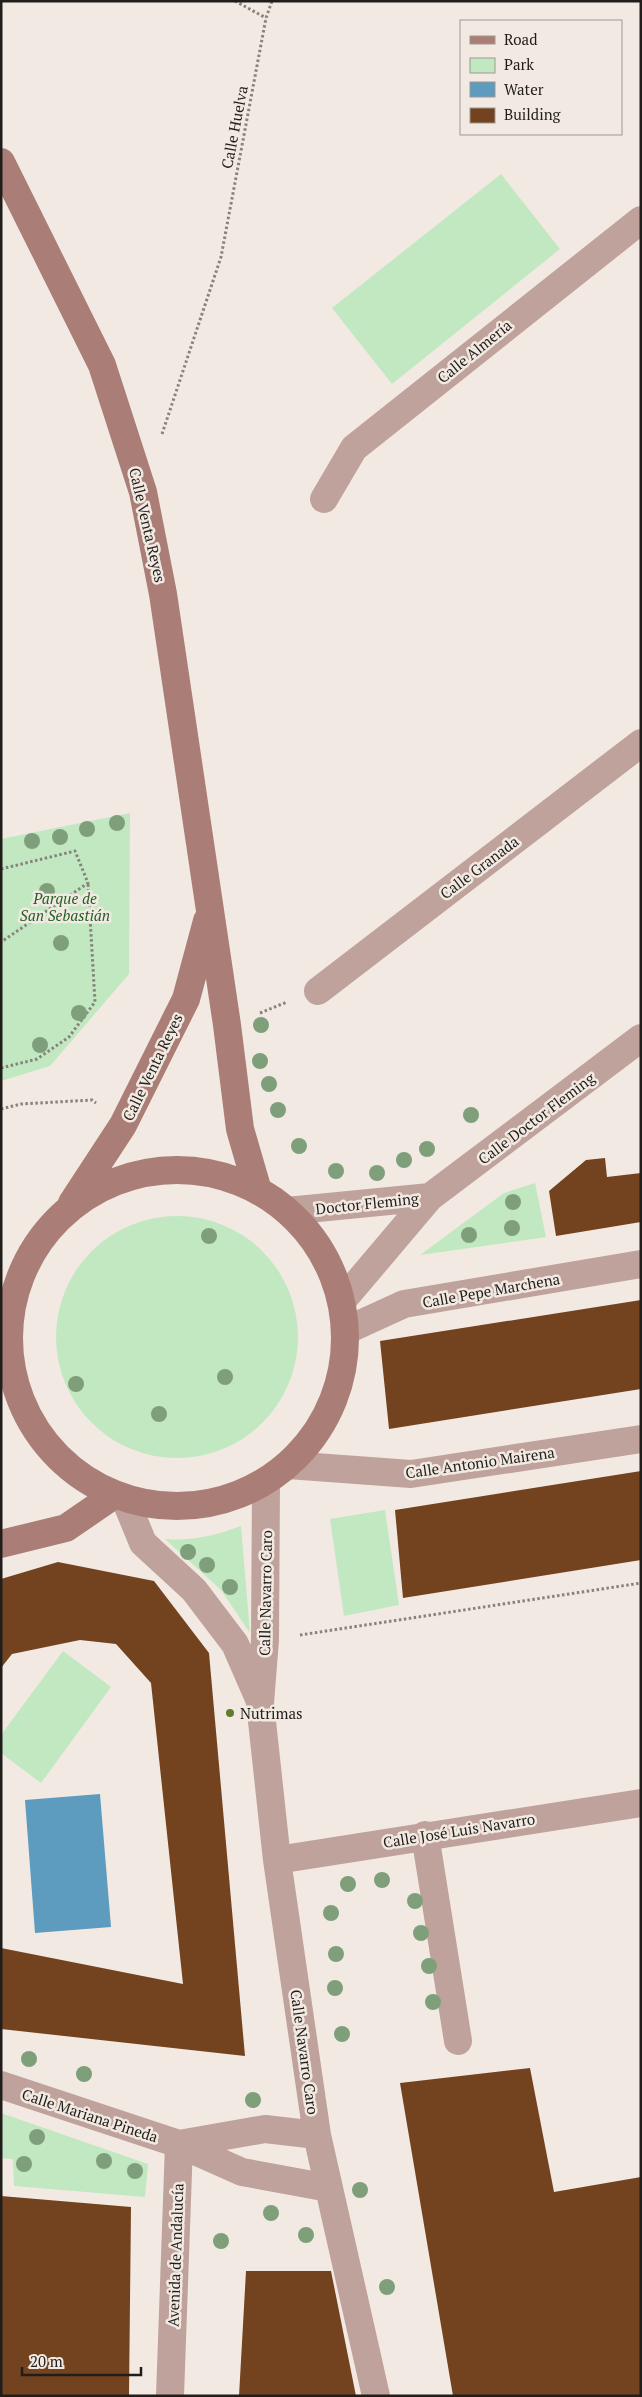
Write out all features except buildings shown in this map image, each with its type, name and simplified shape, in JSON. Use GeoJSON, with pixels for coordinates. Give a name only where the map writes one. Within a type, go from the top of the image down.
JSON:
{"type":"FeatureCollection","features":[{"type":"Feature","properties":{"kind":"main road","name":"Calle Venta Reyes"},"geometry":{"type":"LineString","coordinates":[[1,162],[102,365],[143,492],[163,594],[227,1025],[240,1129],[258,1190]]}},
{"type":"Feature","properties":{"kind":"main road","name":"Calle Venta Reyes"},"geometry":{"type":"LineString","coordinates":[[68,1209],[123,1126],[186,999],[209,912]]}},
{"type":"Feature","properties":{"kind":"main road"},"geometry":{"type":"LineString","coordinates":[[160,1170],[210,1173],[258,1190],[287,1211],[322,1252],[342,1301],[345,1331],[340,1381],[321,1427],[288,1466],[266,1483],[197,1506],[120,1497],[74,1472],[41,1438],[19,1398],[5,1361],[12,1299],[33,1250],[68,1209],[111,1183],[160,1170]]}},
{"type":"Feature","properties":{"kind":"main road"},"geometry":{"type":"LineString","coordinates":[[1,1544],[66,1528],[120,1497]]}},
{"type":"Feature","properties":{"kind":"street","name":"Calle Almería"},"geometry":{"type":"LineString","coordinates":[[324,499],[354,448],[641,220]]}},
{"type":"Feature","properties":{"kind":"street","name":"Calle Granada"},"geometry":{"type":"LineString","coordinates":[[318,991],[641,743]]}},
{"type":"Feature","properties":{"kind":"street","name":"Calle Doctor Fleming"},"geometry":{"type":"LineString","coordinates":[[430,1197],[641,1038]]}},
{"type":"Feature","properties":{"kind":"street","name":"Doctor Fleming"},"geometry":{"type":"LineString","coordinates":[[287,1211],[430,1197]]}},
{"type":"Feature","properties":{"kind":"street","name":"Doctor Fleming"},"geometry":{"type":"LineString","coordinates":[[342,1301],[430,1197]]}},
{"type":"Feature","properties":{"kind":"street","name":"Calle Pepe Marchena"},"geometry":{"type":"LineString","coordinates":[[345,1331],[404,1304],[641,1264]]}},
{"type":"Feature","properties":{"kind":"street","name":"Calle Antonio Mairena"},"geometry":{"type":"LineString","coordinates":[[288,1466],[411,1474],[641,1439]]}},
{"type":"Feature","properties":{"kind":"street","name":"Calle Navarro Caro"},"geometry":{"type":"LineString","coordinates":[[266,1483],[265,1640],[260,1703],[277,1860],[317,2135],[376,2396]]}},
{"type":"Feature","properties":{"kind":"street","name":"Calle Navarro Caro"},"geometry":{"type":"LineString","coordinates":[[120,1497],[143,1544],[194,1590],[235,1644],[260,1703]]}},
{"type":"Feature","properties":{"kind":"street","name":"Calle José Luis Navarro"},"geometry":{"type":"LineString","coordinates":[[277,1860],[425,1835],[641,1803]]}},
{"type":"Feature","properties":{"kind":"street"},"geometry":{"type":"LineString","coordinates":[[425,1835],[458,2041]]}},
{"type":"Feature","properties":{"kind":"street","name":"Calle Mariana Pineda"},"geometry":{"type":"LineString","coordinates":[[1,2085],[179,2144],[242,2172],[328,2188]]}},
{"type":"Feature","properties":{"kind":"street","name":"Calle Mariana Pineda"},"geometry":{"type":"LineString","coordinates":[[179,2144],[265,2129],[317,2135]]}},
{"type":"Feature","properties":{"kind":"street","name":"Avenida de Andalucía"},"geometry":{"type":"LineString","coordinates":[[170,2396],[179,2144]]}},
{"type":"Feature","properties":{"kind":"path"},"geometry":{"type":"LineString","coordinates":[[236,1],[266,18]]}},
{"type":"Feature","properties":{"kind":"path","name":"Calle Huelva"},"geometry":{"type":"LineString","coordinates":[[162,436],[221,258],[266,18],[272,1]]}},
{"type":"Feature","properties":{"kind":"path"},"geometry":{"type":"LineString","coordinates":[[1,869],[75,851],[88,883],[95,1002],[68,1037],[36,1058],[1,1068]]}},
{"type":"Feature","properties":{"kind":"path"},"geometry":{"type":"LineString","coordinates":[[1,942],[88,883]]}},
{"type":"Feature","properties":{"kind":"path"},"geometry":{"type":"LineString","coordinates":[[227,1025],[318,991]]}},
{"type":"Feature","properties":{"kind":"path"},"geometry":{"type":"LineString","coordinates":[[1,1109],[22,1104],[92,1100],[123,1126]]}},
{"type":"Feature","properties":{"kind":"path"},"geometry":{"type":"LineString","coordinates":[[265,1640],[641,1583]]}},
{"type":"Feature","properties":{"kind":"green space"},"geometry":{"type":"Polygon","coordinates":[[[501,174],[560,249],[392,384],[332,308],[501,174]]]}},
{"type":"Feature","properties":{"kind":"green space","name":"Parque de San Sebastián"},"geometry":{"type":"Polygon","coordinates":[[[130,813],[129,974],[50,1066],[1,1081],[1,839],[130,813]]]}},
{"type":"Feature","properties":{"kind":"green space"},"geometry":{"type":"Polygon","coordinates":[[[535,1183],[546,1237],[420,1255],[504,1193],[535,1183]]]}},
{"type":"Feature","properties":{"kind":"green space"},"geometry":{"type":"Polygon","coordinates":[[[165,1216],[189,1216],[212,1221],[234,1230],[263,1251],[278,1270],[289,1291],[296,1313],[298,1337],[296,1361],[289,1383],[278,1404],[263,1423],[234,1444],[212,1453],[189,1458],[165,1458],[142,1453],[120,1444],[100,1431],[83,1414],[70,1394],[61,1372],[56,1349],[56,1325],[61,1302],[70,1280],[83,1260],[100,1243],[120,1230],[142,1221],[165,1216]]]}},
{"type":"Feature","properties":{"kind":"green space"},"geometry":{"type":"Polygon","coordinates":[[[385,1510],[399,1605],[344,1616],[330,1519],[385,1510]]]}},
{"type":"Feature","properties":{"kind":"green space"},"geometry":{"type":"Polygon","coordinates":[[[241,1526],[250,1633],[221,1590],[165,1539],[204,1537],[241,1526]]]}},
{"type":"Feature","properties":{"kind":"green space"},"geometry":{"type":"Polygon","coordinates":[[[63,1651],[111,1687],[41,1783],[1,1753],[1,1735],[63,1651]]]}},
{"type":"Feature","properties":{"kind":"green space"},"geometry":{"type":"Polygon","coordinates":[[[1,2113],[148,2164],[145,2197],[14,2186],[13,2159],[1,2158],[1,2113]]]}},
{"type":"Feature","properties":{"kind":"water"},"geometry":{"type":"Polygon","coordinates":[[[100,1794],[111,1927],[35,1933],[25,1800],[100,1794]]]}},
{"type":"Feature","properties":{"kind":"place","name":"Nutrimas"},"geometry":{"type":"Point","coordinates":[230,1713]}}]}
